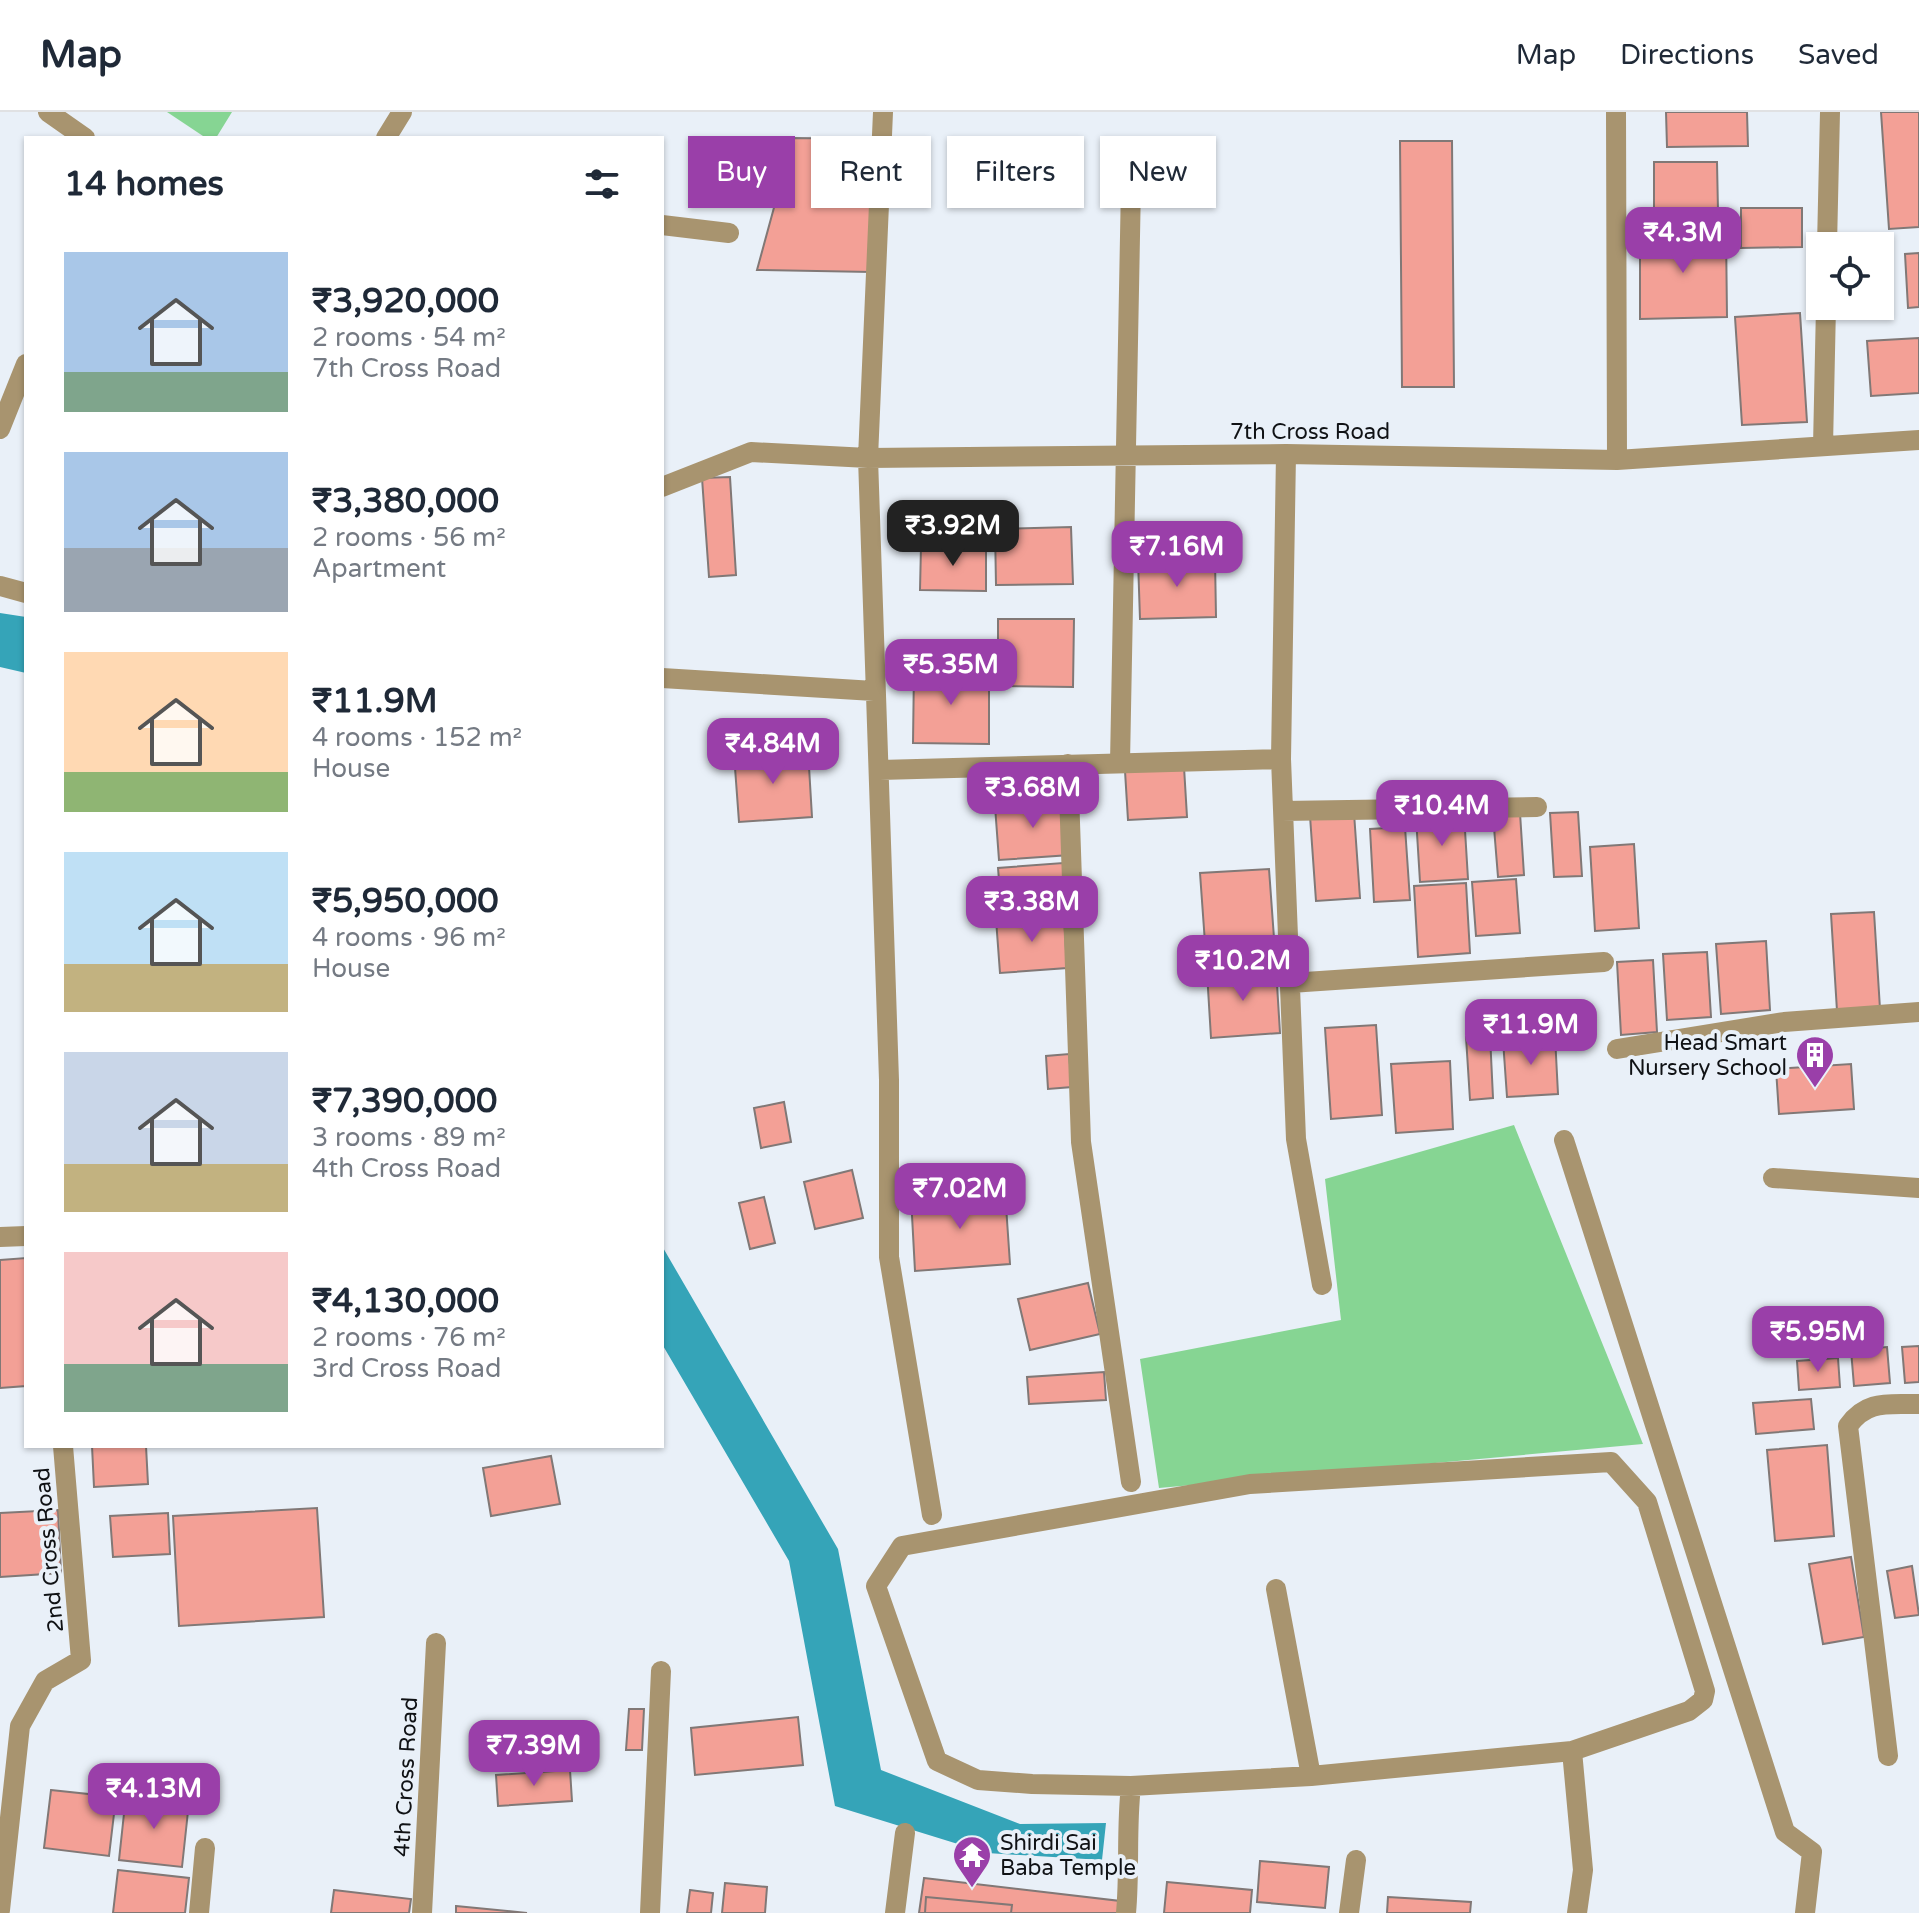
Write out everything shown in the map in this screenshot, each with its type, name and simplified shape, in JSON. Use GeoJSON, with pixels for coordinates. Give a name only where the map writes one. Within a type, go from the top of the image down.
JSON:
{"type":"FeatureCollection","features":[{"type":"Feature","properties":{"kind":"street"},"geometry":{"type":"LineString","coordinates":[[48,112],[82,136]]}},
{"type":"Feature","properties":{"kind":"street"},"geometry":{"type":"LineString","coordinates":[[387,136],[402,112]]}},
{"type":"Feature","properties":{"kind":"street"},"geometry":{"type":"LineString","coordinates":[[883,112],[868,458],[889,1080],[889,1257],[932,1515]]}},
{"type":"Feature","properties":{"kind":"street"},"geometry":{"type":"LineString","coordinates":[[1616,112],[1617,460]]}},
{"type":"Feature","properties":{"kind":"street"},"geometry":{"type":"LineString","coordinates":[[1827,232],[1830,112]]}},
{"type":"Feature","properties":{"kind":"street"},"geometry":{"type":"LineString","coordinates":[[1120,763],[1130,208]]}},
{"type":"Feature","properties":{"kind":"street"},"geometry":{"type":"LineString","coordinates":[[664,225],[729,233]]}},
{"type":"Feature","properties":{"kind":"street"},"geometry":{"type":"LineString","coordinates":[[1823,446],[1826,320]]}},
{"type":"Feature","properties":{"kind":"street"},"geometry":{"type":"LineString","coordinates":[[0,429],[24,369]]}},
{"type":"Feature","properties":{"kind":"street","name":"7th Cross Road"},"geometry":{"type":"LineString","coordinates":[[664,486],[751,452],[868,458],[1286,454],[1617,460],[1919,440]]}},
{"type":"Feature","properties":{"kind":"street"},"geometry":{"type":"LineString","coordinates":[[1286,454],[1281,759],[1296,1139],[1322,1285]]}},
{"type":"Feature","properties":{"kind":"street"},"geometry":{"type":"LineString","coordinates":[[0,586],[24,592]]}},
{"type":"Feature","properties":{"kind":"street"},"geometry":{"type":"LineString","coordinates":[[664,678],[874,691]]}},
{"type":"Feature","properties":{"kind":"street"},"geometry":{"type":"LineString","coordinates":[[880,770],[1281,759]]}},
{"type":"Feature","properties":{"kind":"street"},"geometry":{"type":"LineString","coordinates":[[1068,764],[1081,1142],[1131,1482]]}},
{"type":"Feature","properties":{"kind":"street"},"geometry":{"type":"LineString","coordinates":[[1283,811],[1537,807]]}},
{"type":"Feature","properties":{"kind":"street"},"geometry":{"type":"LineString","coordinates":[[1290,983],[1604,962]]}},
{"type":"Feature","properties":{"kind":"street"},"geometry":{"type":"LineString","coordinates":[[1617,1049],[1784,1022],[1919,1012]]}},
{"type":"Feature","properties":{"kind":"street"},"geometry":{"type":"LineString","coordinates":[[1564,1140],[1785,1832],[1812,1852],[1805,1913]]}},
{"type":"Feature","properties":{"kind":"street"},"geometry":{"type":"LineString","coordinates":[[1773,1178],[1919,1188]]}},
{"type":"Feature","properties":{"kind":"street"},"geometry":{"type":"LineString","coordinates":[[0,1237],[24,1236]]}},
{"type":"Feature","properties":{"kind":"street"},"geometry":{"type":"LineString","coordinates":[[1888,1756],[1848,1426],[1857,1414],[1872,1405],[1919,1404]]}},
{"type":"Feature","properties":{"kind":"street","name":"2nd Cross Road"},"geometry":{"type":"LineString","coordinates":[[0,1910],[20,1726],[45,1681],[81,1660],[63,1448]]}},
{"type":"Feature","properties":{"kind":"street"},"geometry":{"type":"LineString","coordinates":[[1611,1462],[1647,1502],[1705,1691],[1703,1700],[1689,1711],[1572,1751],[1311,1776],[1131,1786],[978,1780],[937,1761],[876,1586],[902,1546],[1250,1484],[1611,1462]]}},
{"type":"Feature","properties":{"kind":"street"},"geometry":{"type":"LineString","coordinates":[[1276,1589],[1311,1776]]}},
{"type":"Feature","properties":{"kind":"street","name":"4th Cross Road"},"geometry":{"type":"LineString","coordinates":[[422,1913],[436,1643]]}},
{"type":"Feature","properties":{"kind":"street"},"geometry":{"type":"LineString","coordinates":[[650,1913],[661,1671]]}},
{"type":"Feature","properties":{"kind":"street"},"geometry":{"type":"LineString","coordinates":[[1572,1751],[1583,1870],[1577,1913]]}},
{"type":"Feature","properties":{"kind":"street"},"geometry":{"type":"LineString","coordinates":[[1126,1913],[1130,1870],[1127,1817],[1131,1786]]}},
{"type":"Feature","properties":{"kind":"street"},"geometry":{"type":"LineString","coordinates":[[895,1913],[905,1833]]}},
{"type":"Feature","properties":{"kind":"street"},"geometry":{"type":"LineString","coordinates":[[199,1913],[205,1848]]}},
{"type":"Feature","properties":{"kind":"street"},"geometry":{"type":"LineString","coordinates":[[1349,1913],[1356,1860]]}},
{"type":"Feature","properties":{"kind":"green space"},"geometry":{"type":"Polygon","coordinates":[[[167,112],[232,112],[217,136],[203,136],[167,112]]]}},
{"type":"Feature","properties":{"kind":"green space"},"geometry":{"type":"Polygon","coordinates":[[[1514,1125],[1643,1444],[1159,1488],[1140,1359],[1341,1320],[1325,1179],[1514,1125]]]}},
{"type":"Feature","properties":{"kind":"water"},"geometry":{"type":"Polygon","coordinates":[[[0,613],[24,617],[24,673],[0,667],[0,613]]]}},
{"type":"Feature","properties":{"kind":"water"},"geometry":{"type":"Polygon","coordinates":[[[664,1249],[838,1549],[881,1770],[1020,1824],[1106,1823],[1102,1860],[987,1853],[835,1806],[789,1561],[664,1347],[664,1249]]]}},
{"type":"Feature","properties":{"kind":"building"},"geometry":{"type":"Polygon","coordinates":[[[1666,112],[1747,112],[1748,146],[1667,147],[1666,112]]]}},
{"type":"Feature","properties":{"kind":"building"},"geometry":{"type":"Polygon","coordinates":[[[1881,112],[1919,112],[1919,227],[1889,229],[1881,112]]]}},
{"type":"Feature","properties":{"kind":"building"},"geometry":{"type":"Polygon","coordinates":[[[795,138],[811,138],[811,208],[872,208],[871,272],[757,270],[774,208],[795,208],[795,138]]]}},
{"type":"Feature","properties":{"kind":"building"},"geometry":{"type":"Polygon","coordinates":[[[1400,141],[1452,141],[1454,387],[1402,387],[1400,141]]]}},
{"type":"Feature","properties":{"kind":"building"},"geometry":{"type":"Polygon","coordinates":[[[1654,162],[1717,162],[1718,211],[1654,211],[1654,162]]]}},
{"type":"Feature","properties":{"kind":"building"},"geometry":{"type":"Polygon","coordinates":[[[1741,208],[1802,208],[1802,247],[1741,248],[1741,208]]]}},
{"type":"Feature","properties":{"kind":"building"},"geometry":{"type":"Polygon","coordinates":[[[1640,231],[1726,231],[1727,317],[1640,319],[1640,231]]]}},
{"type":"Feature","properties":{"kind":"building"},"geometry":{"type":"Polygon","coordinates":[[[1919,253],[1919,307],[1908,308],[1905,254],[1919,253]]]}},
{"type":"Feature","properties":{"kind":"building"},"geometry":{"type":"Polygon","coordinates":[[[1800,313],[1807,422],[1742,425],[1735,317],[1800,313]]]}},
{"type":"Feature","properties":{"kind":"building"},"geometry":{"type":"Polygon","coordinates":[[[1919,338],[1919,393],[1871,396],[1867,341],[1919,338]]]}},
{"type":"Feature","properties":{"kind":"building"},"geometry":{"type":"Polygon","coordinates":[[[730,477],[736,575],[709,577],[702,478],[730,477]]]}},
{"type":"Feature","properties":{"kind":"building"},"geometry":{"type":"Polygon","coordinates":[[[1071,527],[1073,584],[996,585],[995,529],[1071,527]]]}},
{"type":"Feature","properties":{"kind":"building"},"geometry":{"type":"Polygon","coordinates":[[[921,546],[986,546],[986,591],[920,590],[921,546]]]}},
{"type":"Feature","properties":{"kind":"building"},"geometry":{"type":"Polygon","coordinates":[[[1215,559],[1216,617],[1140,619],[1138,560],[1215,559]]]}},
{"type":"Feature","properties":{"kind":"building"},"geometry":{"type":"Polygon","coordinates":[[[998,619],[1074,619],[1073,687],[998,686],[998,619]]]}},
{"type":"Feature","properties":{"kind":"building"},"geometry":{"type":"Polygon","coordinates":[[[914,669],[989,670],[989,744],[913,743],[914,669]]]}},
{"type":"Feature","properties":{"kind":"building"},"geometry":{"type":"Polygon","coordinates":[[[808,750],[812,817],[739,822],[734,754],[808,750]]]}},
{"type":"Feature","properties":{"kind":"building"},"geometry":{"type":"Polygon","coordinates":[[[1184,767],[1187,817],[1128,820],[1125,771],[1184,767]]]}},
{"type":"Feature","properties":{"kind":"building"},"geometry":{"type":"Polygon","coordinates":[[[1067,801],[1070,855],[999,860],[995,806],[1067,801]]]}},
{"type":"Feature","properties":{"kind":"building"},"geometry":{"type":"Polygon","coordinates":[[[1578,812],[1582,876],[1554,877],[1550,813],[1578,812]]]}},
{"type":"Feature","properties":{"kind":"building"},"geometry":{"type":"Polygon","coordinates":[[[1354,813],[1360,898],[1316,901],[1310,816],[1354,813]]]}},
{"type":"Feature","properties":{"kind":"building"},"geometry":{"type":"Polygon","coordinates":[[[1520,813],[1524,875],[1498,877],[1493,815],[1520,813]]]}},
{"type":"Feature","properties":{"kind":"building"},"geometry":{"type":"Polygon","coordinates":[[[1464,814],[1468,879],[1420,882],[1416,817],[1464,814]]]}},
{"type":"Feature","properties":{"kind":"building"},"geometry":{"type":"Polygon","coordinates":[[[1405,827],[1410,900],[1374,902],[1370,829],[1405,827]]]}},
{"type":"Feature","properties":{"kind":"building"},"geometry":{"type":"Polygon","coordinates":[[[1634,844],[1639,928],[1595,931],[1590,847],[1634,844]]]}},
{"type":"Feature","properties":{"kind":"building"},"geometry":{"type":"Polygon","coordinates":[[[1063,863],[1066,901],[1001,905],[998,868],[1063,863]]]}},
{"type":"Feature","properties":{"kind":"building"},"geometry":{"type":"Polygon","coordinates":[[[1269,869],[1274,938],[1205,943],[1200,873],[1269,869]]]}},
{"type":"Feature","properties":{"kind":"building"},"geometry":{"type":"Polygon","coordinates":[[[1516,879],[1520,933],[1476,936],[1472,882],[1516,879]]]}},
{"type":"Feature","properties":{"kind":"building"},"geometry":{"type":"Polygon","coordinates":[[[1466,883],[1470,953],[1418,957],[1414,886],[1466,883]]]}},
{"type":"Feature","properties":{"kind":"building"},"geometry":{"type":"Polygon","coordinates":[[[1874,912],[1880,1009],[1837,1011],[1831,914],[1874,912]]]}},
{"type":"Feature","properties":{"kind":"building"},"geometry":{"type":"Polygon","coordinates":[[[1064,915],[1067,968],[1000,973],[996,919],[1064,915]]]}},
{"type":"Feature","properties":{"kind":"building"},"geometry":{"type":"Polygon","coordinates":[[[1766,941],[1770,1010],[1721,1014],[1716,944],[1766,941]]]}},
{"type":"Feature","properties":{"kind":"building"},"geometry":{"type":"Polygon","coordinates":[[[1707,952],[1711,1017],[1667,1020],[1663,954],[1707,952]]]}},
{"type":"Feature","properties":{"kind":"building"},"geometry":{"type":"Polygon","coordinates":[[[1653,960],[1657,1032],[1621,1035],[1617,962],[1653,960]]]}},
{"type":"Feature","properties":{"kind":"building"},"geometry":{"type":"Polygon","coordinates":[[[1276,968],[1280,1033],[1211,1038],[1207,972],[1276,968]]]}},
{"type":"Feature","properties":{"kind":"building"},"geometry":{"type":"Polygon","coordinates":[[[1376,1025],[1382,1115],[1331,1119],[1325,1028],[1376,1025]]]}},
{"type":"Feature","properties":{"kind":"building"},"geometry":{"type":"Polygon","coordinates":[[[1490,1035],[1493,1098],[1470,1100],[1466,1037],[1490,1035]]]}},
{"type":"Feature","properties":{"kind":"building"},"geometry":{"type":"Polygon","coordinates":[[[1555,1036],[1558,1094],[1507,1097],[1503,1040],[1555,1036]]]}},
{"type":"Feature","properties":{"kind":"building"},"geometry":{"type":"Polygon","coordinates":[[[1069,1054],[1072,1087],[1048,1089],[1046,1056],[1069,1054]]]}},
{"type":"Feature","properties":{"kind":"building"},"geometry":{"type":"Polygon","coordinates":[[[1450,1061],[1453,1129],[1396,1133],[1391,1064],[1450,1061]]]}},
{"type":"Feature","properties":{"kind":"building","name":"Head Smart Nursery School"},"geometry":{"type":"Polygon","coordinates":[[[1851,1064],[1854,1109],[1779,1114],[1776,1069],[1851,1064]]]}},
{"type":"Feature","properties":{"kind":"building"},"geometry":{"type":"Polygon","coordinates":[[[784,1102],[791,1142],[761,1148],[754,1108],[784,1102]]]}},
{"type":"Feature","properties":{"kind":"building"},"geometry":{"type":"Polygon","coordinates":[[[852,1170],[863,1218],[815,1229],[804,1182],[852,1170]]]}},
{"type":"Feature","properties":{"kind":"building"},"geometry":{"type":"Polygon","coordinates":[[[1005,1191],[1010,1264],[915,1271],[911,1197],[1005,1191]]]}},
{"type":"Feature","properties":{"kind":"building"},"geometry":{"type":"Polygon","coordinates":[[[764,1197],[775,1243],[750,1249],[739,1203],[764,1197]]]}},
{"type":"Feature","properties":{"kind":"building"},"geometry":{"type":"Polygon","coordinates":[[[24,1258],[24,1386],[0,1388],[0,1260],[24,1258]]]}},
{"type":"Feature","properties":{"kind":"building"},"geometry":{"type":"Polygon","coordinates":[[[1088,1283],[1100,1334],[1030,1350],[1018,1299],[1088,1283]]]}},
{"type":"Feature","properties":{"kind":"building"},"geometry":{"type":"Polygon","coordinates":[[[1919,1346],[1919,1382],[1905,1383],[1902,1347],[1919,1346]]]}},
{"type":"Feature","properties":{"kind":"building"},"geometry":{"type":"Polygon","coordinates":[[[1887,1347],[1890,1383],[1854,1386],[1851,1350],[1887,1347]]]}},
{"type":"Feature","properties":{"kind":"building"},"geometry":{"type":"Polygon","coordinates":[[[1838,1358],[1840,1387],[1799,1390],[1797,1361],[1838,1358]]]}},
{"type":"Feature","properties":{"kind":"building"},"geometry":{"type":"Polygon","coordinates":[[[1104,1372],[1106,1400],[1029,1404],[1027,1377],[1104,1372]]]}},
{"type":"Feature","properties":{"kind":"building"},"geometry":{"type":"Polygon","coordinates":[[[1811,1399],[1814,1429],[1756,1434],[1753,1403],[1811,1399]]]}},
{"type":"Feature","properties":{"kind":"building"},"geometry":{"type":"Polygon","coordinates":[[[1827,1445],[1834,1536],[1775,1541],[1767,1450],[1827,1445]]]}},
{"type":"Feature","properties":{"kind":"building"},"geometry":{"type":"Polygon","coordinates":[[[92,1448],[146,1448],[148,1484],[94,1487],[92,1448]]]}},
{"type":"Feature","properties":{"kind":"building"},"geometry":{"type":"Polygon","coordinates":[[[551,1456],[560,1504],[491,1516],[483,1468],[551,1456]]]}},
{"type":"Feature","properties":{"kind":"building"},"geometry":{"type":"Polygon","coordinates":[[[317,1508],[324,1617],[179,1626],[173,1516],[317,1508]]]}},
{"type":"Feature","properties":{"kind":"building"},"geometry":{"type":"Polygon","coordinates":[[[58,1510],[61,1573],[0,1577],[0,1513],[58,1510]]]}},
{"type":"Feature","properties":{"kind":"building"},"geometry":{"type":"Polygon","coordinates":[[[168,1513],[170,1554],[113,1557],[110,1516],[168,1513]]]}},
{"type":"Feature","properties":{"kind":"building"},"geometry":{"type":"Polygon","coordinates":[[[1851,1557],[1864,1637],[1823,1644],[1809,1564],[1851,1557]]]}},
{"type":"Feature","properties":{"kind":"building"},"geometry":{"type":"Polygon","coordinates":[[[1912,1566],[1919,1615],[1895,1618],[1887,1571],[1912,1566]]]}},
{"type":"Feature","properties":{"kind":"building"},"geometry":{"type":"Polygon","coordinates":[[[629,1709],[644,1709],[642,1750],[626,1750],[629,1709]]]}},
{"type":"Feature","properties":{"kind":"building"},"geometry":{"type":"Polygon","coordinates":[[[798,1717],[803,1765],[695,1775],[691,1728],[798,1717]]]}},
{"type":"Feature","properties":{"kind":"building"},"geometry":{"type":"Polygon","coordinates":[[[570,1770],[572,1801],[498,1806],[496,1775],[570,1770]]]}},
{"type":"Feature","properties":{"kind":"building"},"geometry":{"type":"Polygon","coordinates":[[[51,1790],[116,1797],[109,1856],[44,1848],[51,1790]]]}},
{"type":"Feature","properties":{"kind":"building"},"geometry":{"type":"Polygon","coordinates":[[[126,1795],[189,1802],[182,1867],[119,1860],[126,1795]]]}},
{"type":"Feature","properties":{"kind":"building"},"geometry":{"type":"Polygon","coordinates":[[[1260,1861],[1329,1867],[1325,1908],[1257,1902],[1260,1861]]]}},
{"type":"Feature","properties":{"kind":"building"},"geometry":{"type":"Polygon","coordinates":[[[118,1870],[189,1878],[185,1913],[113,1913],[118,1870]]]}},
{"type":"Feature","properties":{"kind":"building","name":"Shirdi Sai Baba Temple"},"geometry":{"type":"Polygon","coordinates":[[[924,1878],[1120,1901],[1119,1913],[919,1913],[924,1878]]]}},
{"type":"Feature","properties":{"kind":"building"},"geometry":{"type":"Polygon","coordinates":[[[1167,1882],[1252,1890],[1250,1913],[1164,1913],[1167,1882]]]}},
{"type":"Feature","properties":{"kind":"building"},"geometry":{"type":"Polygon","coordinates":[[[725,1883],[767,1887],[765,1913],[722,1913],[725,1883]]]}},
{"type":"Feature","properties":{"kind":"building"},"geometry":{"type":"Polygon","coordinates":[[[334,1890],[411,1899],[409,1913],[331,1913],[334,1890]]]}},
{"type":"Feature","properties":{"kind":"building"},"geometry":{"type":"Polygon","coordinates":[[[690,1890],[713,1893],[711,1913],[687,1913],[690,1890]]]}},
{"type":"Feature","properties":{"kind":"building"},"geometry":{"type":"Polygon","coordinates":[[[926,1897],[1012,1905],[1011,1913],[925,1913],[926,1897]]]}},
{"type":"Feature","properties":{"kind":"building"},"geometry":{"type":"Polygon","coordinates":[[[1388,1897],[1471,1902],[1470,1913],[1387,1913],[1388,1897]]]}},
{"type":"Feature","properties":{"kind":"building"},"geometry":{"type":"Polygon","coordinates":[[[456,1906],[527,1913],[456,1913],[456,1906]]]}},
{"type":"Feature","properties":{"kind":"place","name":"Head Smart Nursery School"},"geometry":{"type":"Point","coordinates":[1815,1089]}},
{"type":"Feature","properties":{"kind":"place","name":"Shirdi Sai Baba Temple"},"geometry":{"type":"Point","coordinates":[972,1889]}}]}
